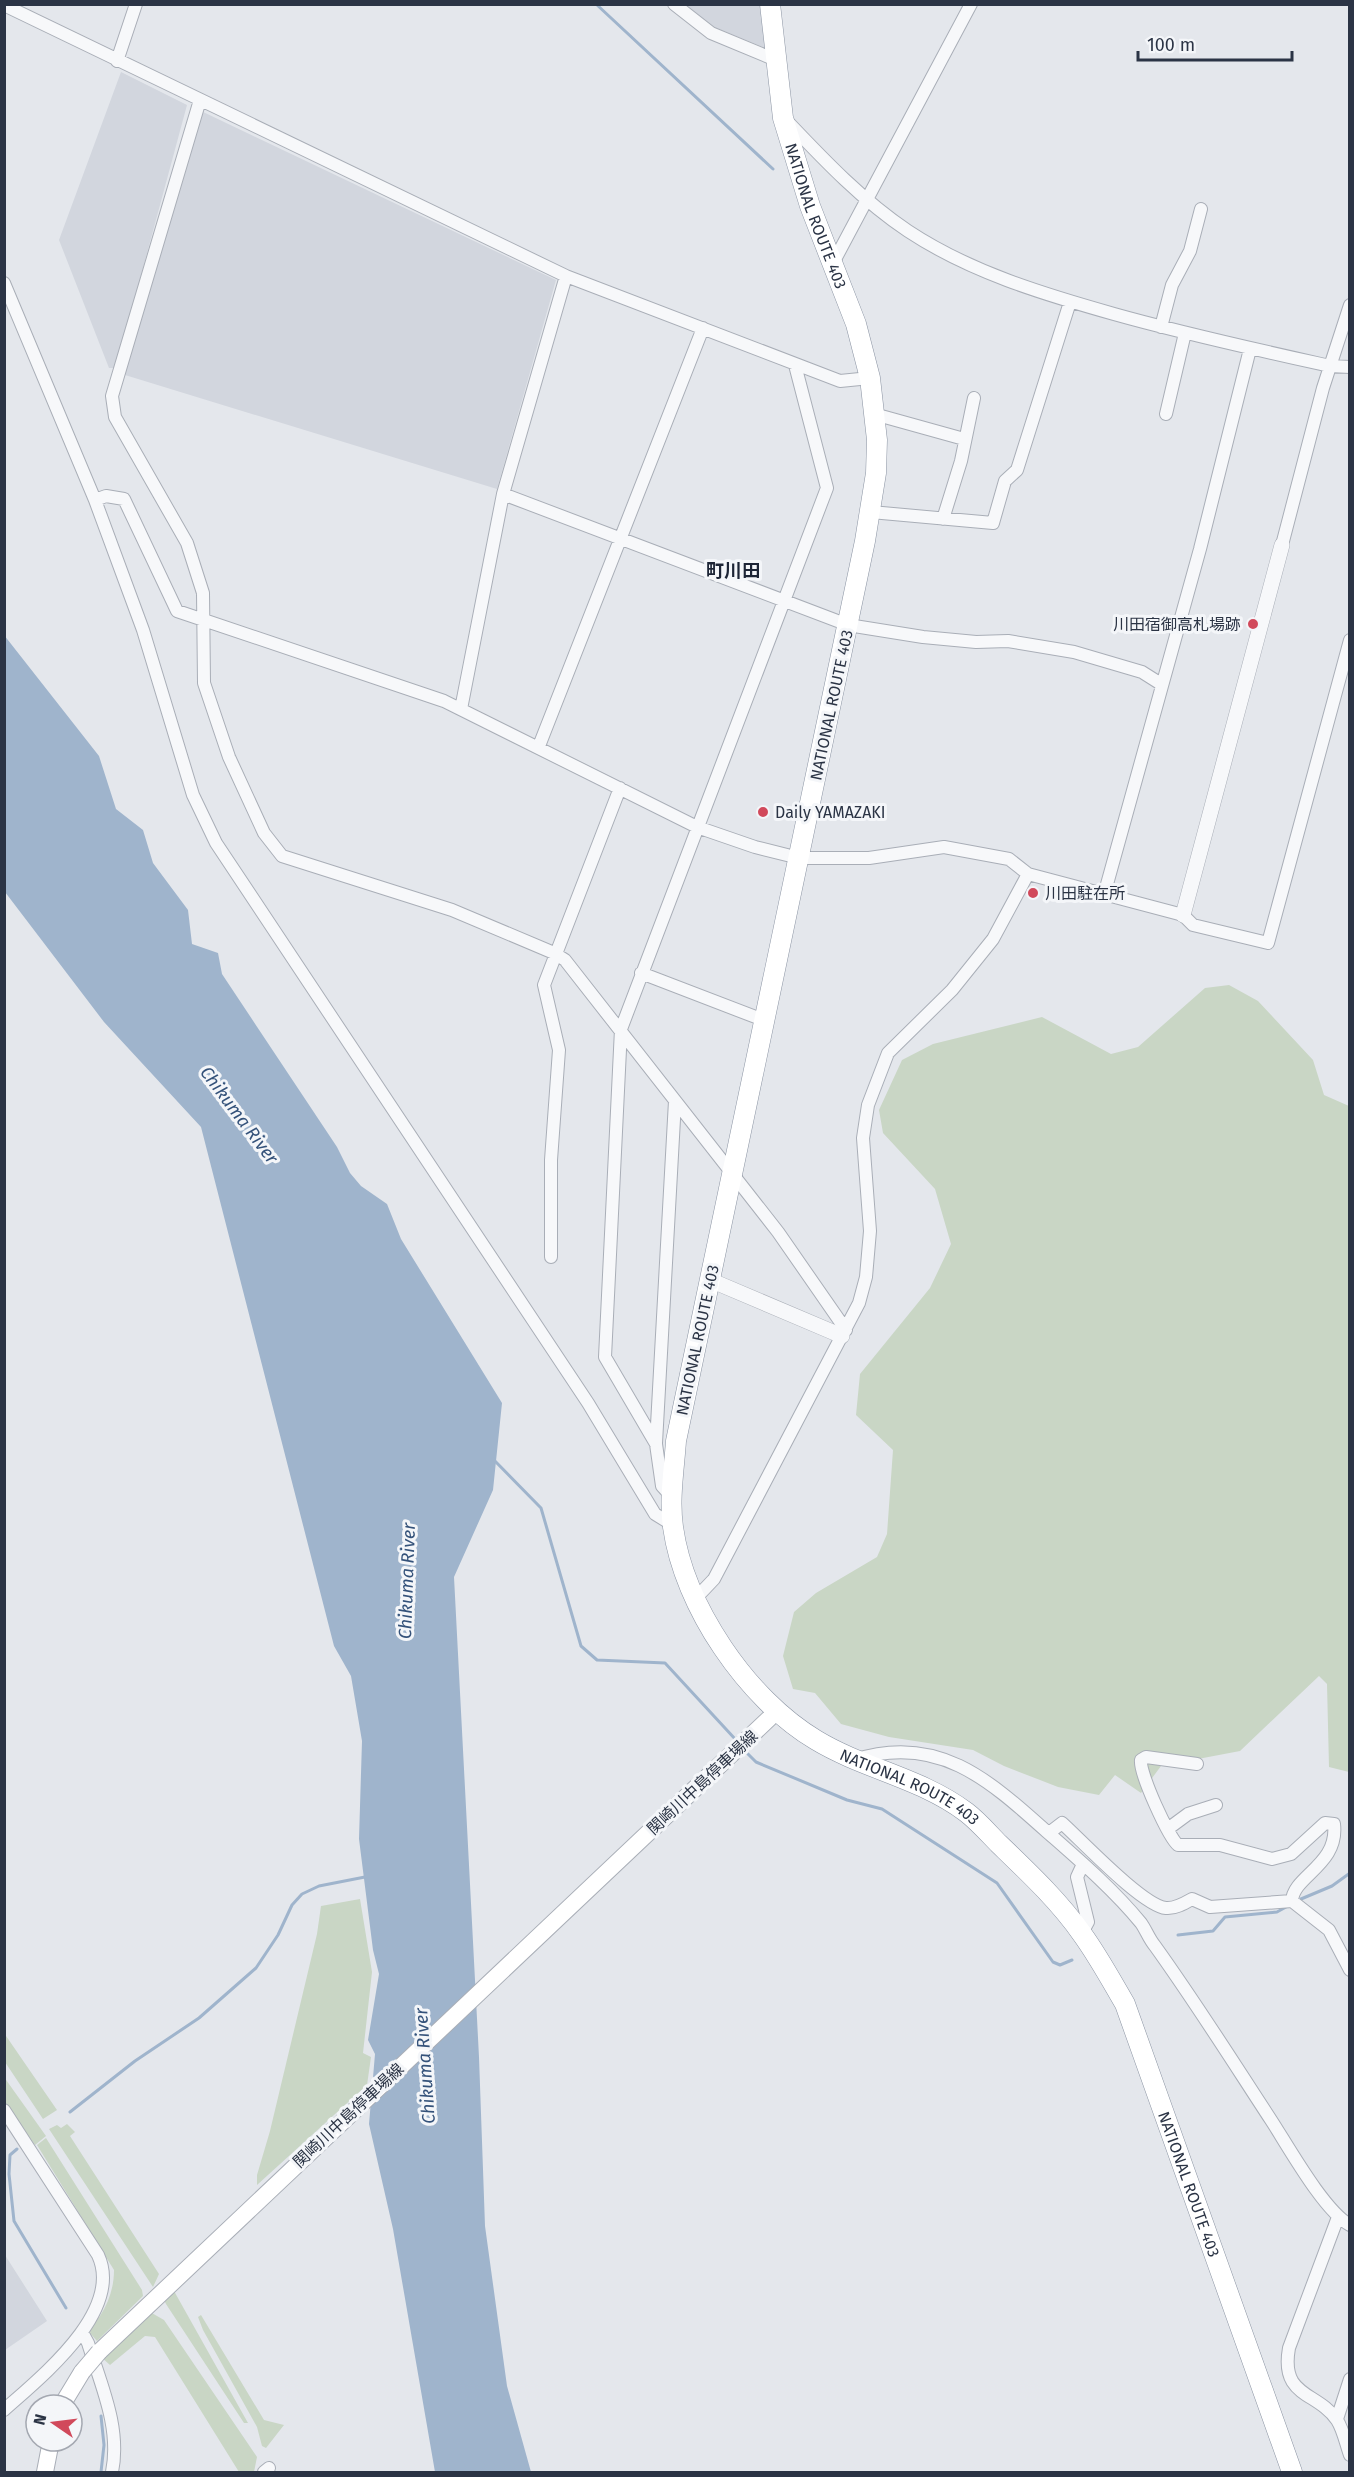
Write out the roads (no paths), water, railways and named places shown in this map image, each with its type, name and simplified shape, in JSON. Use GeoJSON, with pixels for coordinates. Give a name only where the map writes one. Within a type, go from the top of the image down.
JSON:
{"type":"FeatureCollection","features":[{"type":"Feature","properties":{"kind":"highway","name":"NATIONAL ROUTE 403"},"geometry":{"type":"LineString","coordinates":[[770,4],[783,118],[810,206],[856,324],[870,378],[876,473],[871,512],[848,625],[676,1441],[672,1497],[673,1525],[682,1570],[695,1599],[728,1654],[772,1717],[854,1760],[930,1789],[967,1813],[1031,1875],[1082,1933],[1125,2004],[1292,2472]]}},
{"type":"Feature","properties":{"kind":"main road","name":"関崎川中島停車場線"},"geometry":{"type":"LineString","coordinates":[[69,2393],[82,2372],[99,2352],[162,2291],[772,1717]]}},
{"type":"Feature","properties":{"kind":"main road"},"geometry":{"type":"LineString","coordinates":[[45,2472],[49,2453]]}},
{"type":"Feature","properties":{"kind":"street"},"geometry":{"type":"LineString","coordinates":[[117,61],[136,4]]}},
{"type":"Feature","properties":{"kind":"street"},"geometry":{"type":"LineString","coordinates":[[674,4],[711,33],[776,60]]}},
{"type":"Feature","properties":{"kind":"street"},"geometry":{"type":"LineString","coordinates":[[832,265],[971,4]]}},
{"type":"Feature","properties":{"kind":"street"},"geometry":{"type":"LineString","coordinates":[[4,5],[117,61],[343,166],[566,276],[840,381],[870,378]]}},
{"type":"Feature","properties":{"kind":"street"},"geometry":{"type":"LineString","coordinates":[[200,100],[112,396],[115,417],[187,543],[203,593],[204,683],[233,766],[264,833],[282,856],[452,910],[554,953],[565,960],[580,983],[621,1029],[778,1232],[844,1333]]}},
{"type":"Feature","properties":{"kind":"street"},"geometry":{"type":"LineString","coordinates":[[783,118],[828,165],[868,201],[908,231],[938,249],[1010,282],[1070,302],[1185,333],[1330,366],[1350,366]]}},
{"type":"Feature","properties":{"kind":"street"},"geometry":{"type":"LineString","coordinates":[[1161,327],[1172,285],[1190,251],[1201,209]]}},
{"type":"Feature","properties":{"kind":"street"},"geometry":{"type":"LineString","coordinates":[[461,709],[503,494],[566,276]]}},
{"type":"Feature","properties":{"kind":"street"},"geometry":{"type":"LineString","coordinates":[[4,283],[94,500],[143,630],[193,795],[216,843],[588,1403],[655,1514],[673,1525]]}},
{"type":"Feature","properties":{"kind":"street"},"geometry":{"type":"LineString","coordinates":[[871,512],[993,524],[1005,481],[1017,470],[1070,302]]}},
{"type":"Feature","properties":{"kind":"street"},"geometry":{"type":"LineString","coordinates":[[1183,915],[1330,366],[1350,305]]}},
{"type":"Feature","properties":{"kind":"street"},"geometry":{"type":"LineString","coordinates":[[539,746],[703,328]]}},
{"type":"Feature","properties":{"kind":"street"},"geometry":{"type":"LineString","coordinates":[[1166,414],[1185,333]]}},
{"type":"Feature","properties":{"kind":"street"},"geometry":{"type":"LineString","coordinates":[[1104,895],[1200,549],[1250,349]]}},
{"type":"Feature","properties":{"kind":"street"},"geometry":{"type":"LineString","coordinates":[[656,1444],[605,1357],[621,1029],[827,489],[795,365]]}},
{"type":"Feature","properties":{"kind":"street"},"geometry":{"type":"LineString","coordinates":[[943,519],[961,461],[974,398]]}},
{"type":"Feature","properties":{"kind":"street"},"geometry":{"type":"LineString","coordinates":[[874,414],[964,439]]}},
{"type":"Feature","properties":{"kind":"street"},"geometry":{"type":"LineString","coordinates":[[503,494],[620,541],[848,625],[933,638],[976,642],[1008,641],[1074,652],[1142,672],[1161,684]]}},
{"type":"Feature","properties":{"kind":"street"},"geometry":{"type":"LineString","coordinates":[[94,500],[106,496],[124,499],[177,611],[387,680],[461,709],[697,827],[799,858],[869,858],[944,847],[1009,859],[1029,874],[1183,915],[1193,925],[1268,943],[1350,640]]}},
{"type":"Feature","properties":{"kind":"street"},"geometry":{"type":"LineString","coordinates":[[551,1257],[551,1160],[559,1050],[543,985],[620,788]]}},
{"type":"Feature","properties":{"kind":"street"},"geometry":{"type":"LineString","coordinates":[[695,1599],[712,1582],[859,1304],[866,1277],[870,1231],[864,1138],[868,1105],[888,1053],[952,990],[993,939],[1029,874]]}},
{"type":"Feature","properties":{"kind":"street"},"geometry":{"type":"LineString","coordinates":[[642,973],[766,1021]]}},
{"type":"Feature","properties":{"kind":"street"},"geometry":{"type":"LineString","coordinates":[[672,1497],[662,1486],[656,1444],[675,1101]]}},
{"type":"Feature","properties":{"kind":"street"},"geometry":{"type":"LineString","coordinates":[[710,1280],[844,1333]]}},
{"type":"Feature","properties":{"kind":"street"},"geometry":{"type":"LineString","coordinates":[[682,1570],[696,1579],[712,1582]]}},
{"type":"Feature","properties":{"kind":"street"},"geometry":{"type":"LineString","coordinates":[[854,1760],[876,1753],[910,1750],[954,1761],[1000,1789],[1083,1864],[1142,1925],[1213,2027],[1306,2174],[1338,2217],[1350,2225]]}},
{"type":"Feature","properties":{"kind":"street"},"geometry":{"type":"LineString","coordinates":[[1197,1764],[1146,1757],[1142,1760],[1145,1783],[1171,1836],[1178,1845],[1220,1845],[1272,1859],[1291,1854],[1318,1829],[1330,1822],[1335,1830],[1332,1848],[1298,1888],[1292,1901]]}},
{"type":"Feature","properties":{"kind":"street"},"geometry":{"type":"LineString","coordinates":[[1169,1828],[1188,1814],[1216,1805]]}},
{"type":"Feature","properties":{"kind":"street"},"geometry":{"type":"LineString","coordinates":[[1049,1833],[1062,1823],[1130,1888],[1165,1909],[1192,1899],[1210,1907],[1292,1901],[1329,1930],[1350,1970]]}},
{"type":"Feature","properties":{"kind":"street"},"geometry":{"type":"LineString","coordinates":[[1082,1933],[1088,1922],[1077,1877],[1083,1864]]}},
{"type":"Feature","properties":{"kind":"street"},"geometry":{"type":"LineString","coordinates":[[4,2110],[104,2267],[102,2295],[82,2332],[50,2368],[4,2410]]}},
{"type":"Feature","properties":{"kind":"street"},"geometry":{"type":"LineString","coordinates":[[1338,2217],[1288,2348],[1286,2364],[1292,2383],[1337,2419],[1350,2455]]}},
{"type":"Feature","properties":{"kind":"street"},"geometry":{"type":"LineString","coordinates":[[82,2332],[88,2343],[113,2427],[115,2455],[111,2472]]}},
{"type":"Feature","properties":{"kind":"street"},"geometry":{"type":"LineString","coordinates":[[1337,2419],[1350,2379]]}},
{"type":"Feature","properties":{"kind":"water","name":"Chikuma River"},"geometry":{"type":"Polygon","coordinates":[[[4,635],[99,756],[116,809],[143,830],[153,863],[188,910],[192,944],[218,953],[222,974],[337,1147],[350,1173],[361,1186],[387,1204],[401,1239],[502,1403],[493,1490],[454,1577],[479,2057],[485,2226],[507,2386],[531,2472],[435,2472],[393,2229],[369,2124],[375,2054],[368,2040],[379,1974],[373,1950],[359,1839],[362,1741],[351,1676],[334,1646],[201,1127],[104,1022],[5,892],[4,635]]]}},
{"type":"Feature","properties":{"kind":"waterway"},"geometry":{"type":"LineString","coordinates":[[596,4],[773,169]]}},
{"type":"Feature","properties":{"kind":"waterway"},"geometry":{"type":"LineString","coordinates":[[493,1459],[541,1508],[581,1646],[597,1660],[665,1663],[736,1740]]}},
{"type":"Feature","properties":{"kind":"waterway"},"geometry":{"type":"LineString","coordinates":[[744,1750],[756,1762],[847,1800],[882,1809],[997,1883],[1053,1962],[1060,1965],[1072,1960]]}},
{"type":"Feature","properties":{"kind":"waterway"},"geometry":{"type":"LineString","coordinates":[[1301,1899],[1332,1886],[1350,1873]]}},
{"type":"Feature","properties":{"kind":"waterway"},"geometry":{"type":"LineString","coordinates":[[70,2112],[135,2061],[199,2018],[256,1968],[278,1935],[292,1905],[302,1894],[319,1886],[365,1877]]}},
{"type":"Feature","properties":{"kind":"waterway"},"geometry":{"type":"LineString","coordinates":[[1178,1935],[1213,1931],[1225,1917],[1277,1912],[1286,1907]]}},
{"type":"Feature","properties":{"kind":"waterway"},"geometry":{"type":"LineString","coordinates":[[17,2149],[10,2155],[9,2174],[14,2221],[66,2308]]}},
{"type":"Feature","properties":{"kind":"waterway"},"geometry":{"type":"LineString","coordinates":[[101,2416],[104,2445],[101,2472]]}},
{"type":"Feature","properties":{"kind":"place","name":"川田宿御高札場跡"},"geometry":{"type":"Point","coordinates":[1253,624]}},
{"type":"Feature","properties":{"kind":"place","name":"Daily YAMAZAKI"},"geometry":{"type":"Point","coordinates":[763,812]}},
{"type":"Feature","properties":{"kind":"place","name":"川田駐在所"},"geometry":{"type":"Point","coordinates":[1033,893]}},
{"type":"Feature","properties":{"kind":"district","name":"町川田"},"geometry":{"type":"Point","coordinates":[733,571]}}]}
